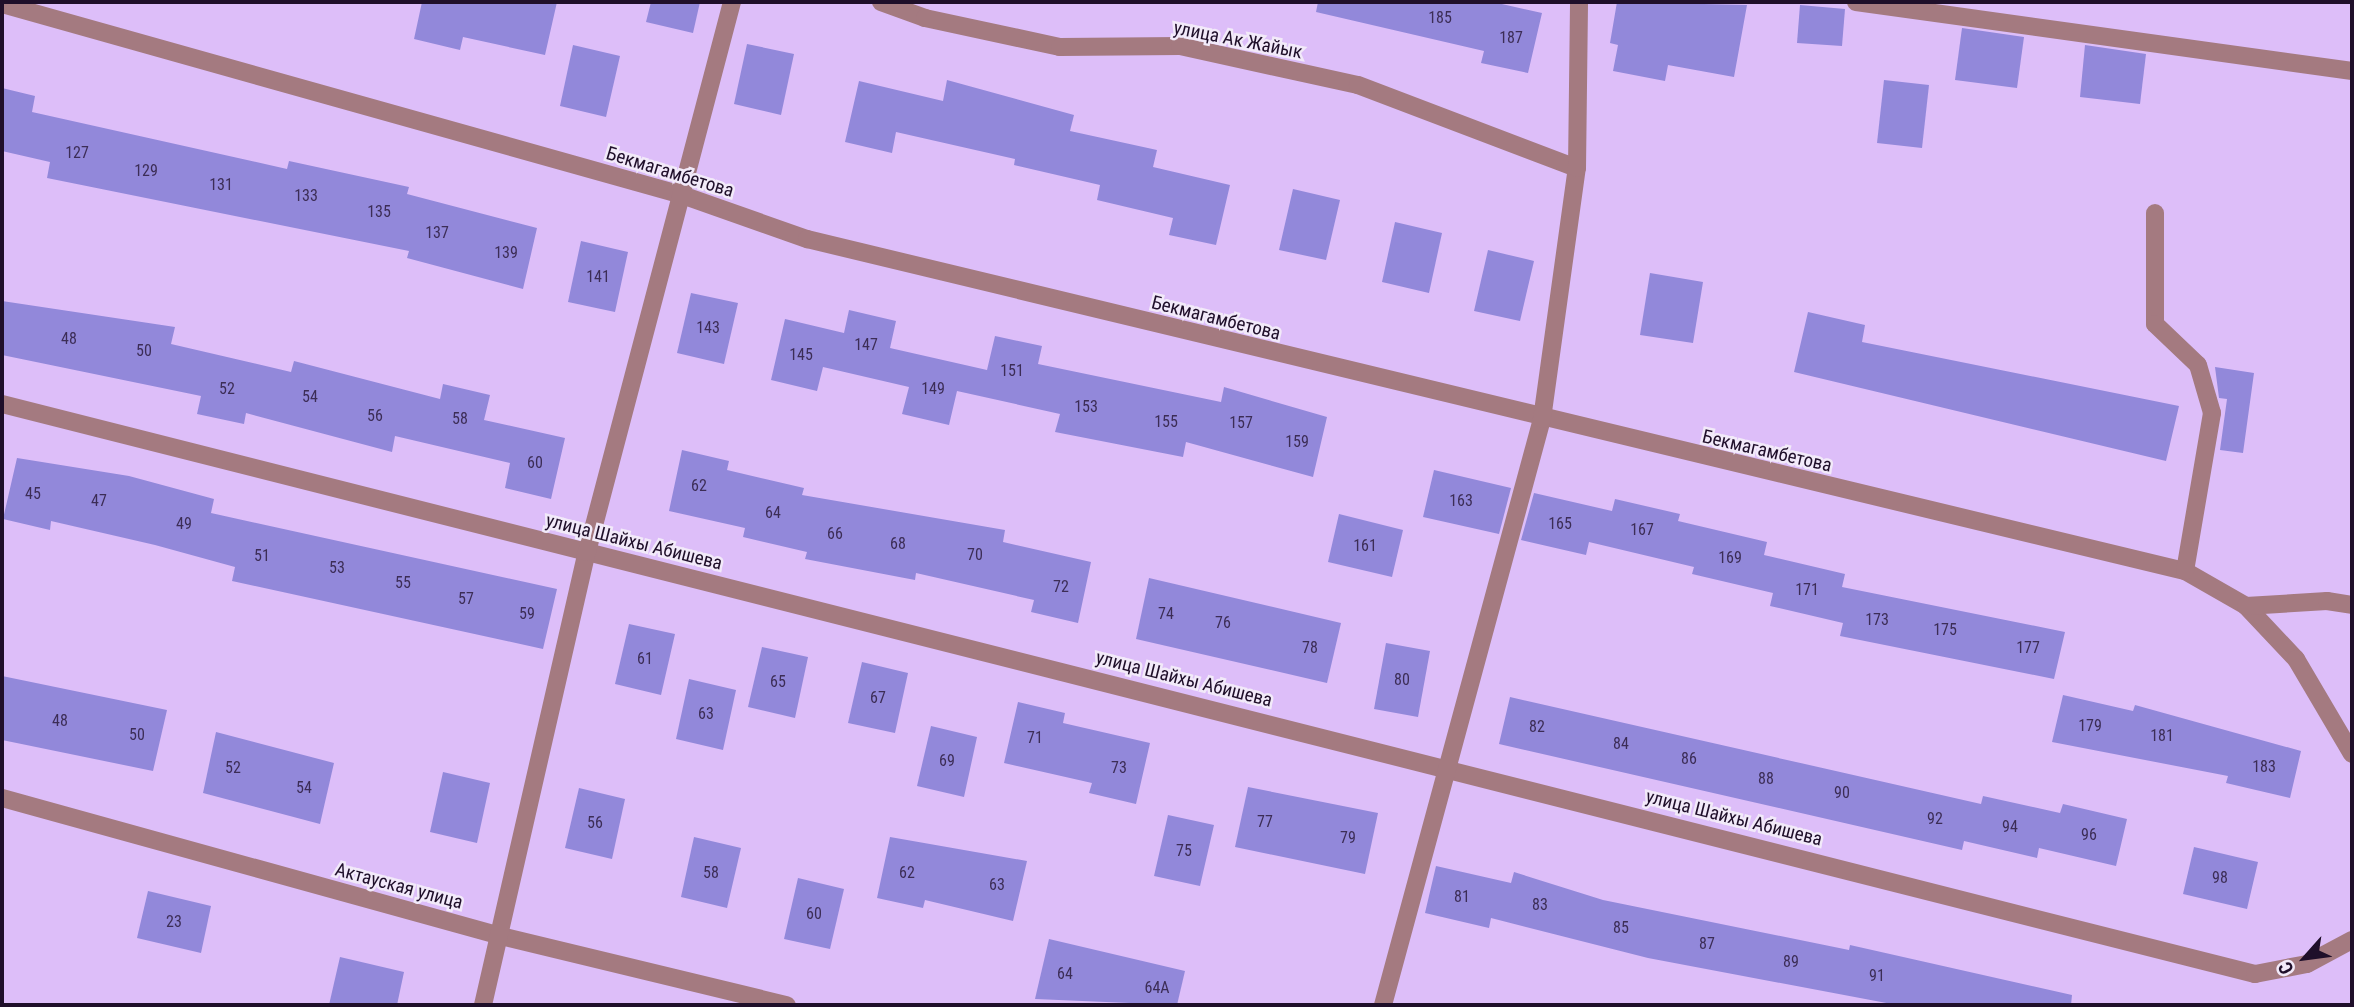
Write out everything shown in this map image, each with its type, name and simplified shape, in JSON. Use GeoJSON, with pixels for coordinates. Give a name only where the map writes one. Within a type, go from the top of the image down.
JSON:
{"type":"FeatureCollection","features":[{"type":"Feature","properties":{"kind":"street"},"geometry":{"type":"LineString","coordinates":[[483,1005],[501,936],[587,552],[732,2]]}},
{"type":"Feature","properties":{"kind":"street","name":"улица Ак Жайык"},"geometry":{"type":"LineString","coordinates":[[881,2],[925,18],[1060,47],[1180,46],[1359,85],[1577,169]]}},
{"type":"Feature","properties":{"kind":"street"},"geometry":{"type":"LineString","coordinates":[[1383,1005],[1445,765],[1542,419],[1577,169],[1579,2]]}},
{"type":"Feature","properties":{"kind":"street"},"geometry":{"type":"LineString","coordinates":[[1856,2],[2352,71]]}},
{"type":"Feature","properties":{"kind":"street","name":"Бекмагамбетова"},"geometry":{"type":"LineString","coordinates":[[2,4],[682,195],[807,239],[1542,419],[2185,571],[2246,606],[2296,659],[2352,754]]}},
{"type":"Feature","properties":{"kind":"street"},"geometry":{"type":"LineString","coordinates":[[2155,213],[2155,324],[2198,365],[2212,413],[2185,571]]}},
{"type":"Feature","properties":{"kind":"street","name":"улица Шайхы Абишева"},"geometry":{"type":"LineString","coordinates":[[2,404],[1445,765],[2255,974],[2307,964],[2352,940]]}},
{"type":"Feature","properties":{"kind":"street"},"geometry":{"type":"LineString","coordinates":[[2246,606],[2352,606]]}},
{"type":"Feature","properties":{"kind":"street","name":"Актауская улица"},"geometry":{"type":"LineString","coordinates":[[2,798],[501,936],[787,1005]]}},
{"type":"Feature","properties":{"kind":"building"},"geometry":{"type":"Polygon","coordinates":[[[422,2],[557,2],[545,55],[463,37],[460,50],[414,39],[422,2]]]}},
{"type":"Feature","properties":{"kind":"building"},"geometry":{"type":"Polygon","coordinates":[[[651,2],[700,2],[693,33],[646,22],[651,2]]]}},
{"type":"Feature","properties":{"kind":"building"},"geometry":{"type":"Polygon","coordinates":[[[1318,2],[1493,2],[1542,13],[1528,73],[1481,63],[1484,51],[1316,12],[1318,2]]]}},
{"type":"Feature","properties":{"kind":"building"},"geometry":{"type":"Polygon","coordinates":[[[1617,2],[1747,5],[1734,77],[1668,65],[1665,81],[1613,71],[1618,45],[1610,43],[1617,2]]]}},
{"type":"Feature","properties":{"kind":"building"},"geometry":{"type":"Polygon","coordinates":[[[1800,5],[1845,9],[1842,46],[1797,43],[1800,5]]]}},
{"type":"Feature","properties":{"kind":"building"},"geometry":{"type":"Polygon","coordinates":[[[1962,28],[2024,37],[2017,88],[1955,80],[1962,28]]]}},
{"type":"Feature","properties":{"kind":"building"},"geometry":{"type":"Polygon","coordinates":[[[747,44],[794,54],[781,115],[734,104],[747,44]]]}},
{"type":"Feature","properties":{"kind":"building"},"geometry":{"type":"Polygon","coordinates":[[[573,45],[620,56],[606,117],[560,106],[573,45]]]}},
{"type":"Feature","properties":{"kind":"building"},"geometry":{"type":"Polygon","coordinates":[[[2085,45],[2146,54],[2140,104],[2080,97],[2085,45]]]}},
{"type":"Feature","properties":{"kind":"building"},"geometry":{"type":"Polygon","coordinates":[[[947,80],[1074,115],[1070,131],[1157,150],[1153,167],[1230,185],[1216,245],[1169,235],[1173,218],[1097,200],[1100,185],[1014,165],[1015,159],[896,132],[892,153],[845,142],[859,81],[943,101],[947,80]]]}},
{"type":"Feature","properties":{"kind":"building"},"geometry":{"type":"Polygon","coordinates":[[[1884,80],[1929,85],[1922,148],[1877,143],[1884,80]]]}},
{"type":"Feature","properties":{"kind":"building"},"geometry":{"type":"Polygon","coordinates":[[[2,88],[35,96],[32,112],[287,169],[289,161],[409,187],[407,194],[537,228],[523,289],[407,258],[409,251],[47,178],[50,162],[2,151],[2,88]]]}},
{"type":"Feature","properties":{"kind":"building"},"geometry":{"type":"Polygon","coordinates":[[[1293,189],[1340,200],[1326,260],[1279,250],[1293,189]]]}},
{"type":"Feature","properties":{"kind":"building"},"geometry":{"type":"Polygon","coordinates":[[[1395,222],[1442,233],[1429,293],[1382,282],[1395,222]]]}},
{"type":"Feature","properties":{"kind":"building"},"geometry":{"type":"Polygon","coordinates":[[[581,241],[628,252],[615,312],[568,302],[581,241]]]}},
{"type":"Feature","properties":{"kind":"building"},"geometry":{"type":"Polygon","coordinates":[[[1488,250],[1534,261],[1520,321],[1474,311],[1488,250]]]}},
{"type":"Feature","properties":{"kind":"building"},"geometry":{"type":"Polygon","coordinates":[[[1650,273],[1703,282],[1693,343],[1640,335],[1650,273]]]}},
{"type":"Feature","properties":{"kind":"building"},"geometry":{"type":"Polygon","coordinates":[[[691,293],[738,303],[724,364],[677,353],[691,293]]]}},
{"type":"Feature","properties":{"kind":"building"},"geometry":{"type":"Polygon","coordinates":[[[2,301],[175,327],[171,344],[291,372],[294,361],[440,399],[443,384],[490,395],[484,420],[565,438],[551,499],[505,488],[510,463],[395,436],[392,452],[246,413],[244,424],[197,414],[201,396],[2,355],[2,301]]]}},
{"type":"Feature","properties":{"kind":"building"},"geometry":{"type":"Polygon","coordinates":[[[849,310],[896,321],[890,348],[987,370],[995,336],[1042,346],[1038,364],[1221,402],[1224,387],[1327,417],[1313,477],[1186,442],[1183,457],[1055,432],[1060,414],[957,391],[949,425],[902,414],[909,387],[823,367],[817,391],[771,380],[785,319],[844,333],[849,310]]]}},
{"type":"Feature","properties":{"kind":"building"},"geometry":{"type":"Polygon","coordinates":[[[1808,312],[1865,325],[1862,342],[2179,406],[2166,461],[1794,372],[1808,312]]]}},
{"type":"Feature","properties":{"kind":"building"},"geometry":{"type":"Polygon","coordinates":[[[2215,367],[2254,373],[2243,453],[2220,450],[2227,399],[2219,398],[2215,367]]]}},
{"type":"Feature","properties":{"kind":"building"},"geometry":{"type":"Polygon","coordinates":[[[682,450],[729,461],[727,470],[804,488],[802,495],[1005,530],[1003,542],[1091,562],[1078,623],[1031,612],[1034,600],[916,573],[915,580],[805,559],[807,552],[743,537],[745,528],[669,511],[682,450]]]}},
{"type":"Feature","properties":{"kind":"building"},"geometry":{"type":"Polygon","coordinates":[[[17,458],[129,476],[214,499],[211,513],[557,589],[543,649],[232,581],[235,567],[155,545],[51,521],[50,530],[3,519],[17,458]]]}},
{"type":"Feature","properties":{"kind":"building"},"geometry":{"type":"Polygon","coordinates":[[[1434,470],[1511,488],[1499,534],[1423,517],[1434,470]]]}},
{"type":"Feature","properties":{"kind":"building"},"geometry":{"type":"Polygon","coordinates":[[[1534,493],[1612,511],[1615,499],[1680,514],[1678,521],[1767,542],[1764,555],[1845,574],[1842,587],[2065,632],[2054,679],[1840,636],[1843,623],[1770,606],[1773,593],[1692,574],[1694,567],[1589,542],[1586,555],[1521,540],[1534,493]]]}},
{"type":"Feature","properties":{"kind":"building"},"geometry":{"type":"Polygon","coordinates":[[[1339,514],[1403,530],[1392,577],[1328,562],[1339,514]]]}},
{"type":"Feature","properties":{"kind":"building"},"geometry":{"type":"Polygon","coordinates":[[[1149,578],[1341,623],[1327,683],[1136,639],[1149,578]]]}},
{"type":"Feature","properties":{"kind":"building"},"geometry":{"type":"Polygon","coordinates":[[[629,624],[675,634],[661,695],[615,684],[629,624]]]}},
{"type":"Feature","properties":{"kind":"building"},"geometry":{"type":"Polygon","coordinates":[[[1386,643],[1430,651],[1418,717],[1374,709],[1386,643]]]}},
{"type":"Feature","properties":{"kind":"building"},"geometry":{"type":"Polygon","coordinates":[[[762,647],[808,657],[795,718],[748,707],[762,647]]]}},
{"type":"Feature","properties":{"kind":"building"},"geometry":{"type":"Polygon","coordinates":[[[862,662],[908,673],[895,733],[848,723],[862,662]]]}},
{"type":"Feature","properties":{"kind":"building"},"geometry":{"type":"Polygon","coordinates":[[[2,676],[167,710],[153,771],[2,740],[2,676]]]}},
{"type":"Feature","properties":{"kind":"building"},"geometry":{"type":"Polygon","coordinates":[[[689,679],[736,690],[723,750],[676,739],[689,679]]]}},
{"type":"Feature","properties":{"kind":"building"},"geometry":{"type":"Polygon","coordinates":[[[2063,695],[2133,711],[2135,705],[2301,751],[2290,798],[2226,783],[2228,776],[2052,742],[2063,695]]]}},
{"type":"Feature","properties":{"kind":"building"},"geometry":{"type":"Polygon","coordinates":[[[1510,697],[1981,804],[1983,796],[2060,813],[2063,804],[2127,819],[2116,866],[2039,848],[2037,858],[1964,841],[1962,850],[1499,744],[1510,697]]]}},
{"type":"Feature","properties":{"kind":"building"},"geometry":{"type":"Polygon","coordinates":[[[1018,702],[1065,713],[1063,723],[1150,743],[1136,804],[1089,793],[1092,783],[1004,763],[1018,702]]]}},
{"type":"Feature","properties":{"kind":"building"},"geometry":{"type":"Polygon","coordinates":[[[931,726],[977,737],[964,797],[917,786],[931,726]]]}},
{"type":"Feature","properties":{"kind":"building"},"geometry":{"type":"Polygon","coordinates":[[[216,732],[334,763],[320,824],[203,793],[216,732]]]}},
{"type":"Feature","properties":{"kind":"building"},"geometry":{"type":"Polygon","coordinates":[[[443,772],[490,783],[477,843],[430,832],[443,772]]]}},
{"type":"Feature","properties":{"kind":"building"},"geometry":{"type":"Polygon","coordinates":[[[1248,787],[1378,813],[1365,874],[1235,847],[1248,787]]]}},
{"type":"Feature","properties":{"kind":"building"},"geometry":{"type":"Polygon","coordinates":[[[579,788],[625,799],[612,859],[565,848],[579,788]]]}},
{"type":"Feature","properties":{"kind":"building"},"geometry":{"type":"Polygon","coordinates":[[[1168,815],[1214,825],[1200,886],[1154,876],[1168,815]]]}},
{"type":"Feature","properties":{"kind":"building"},"geometry":{"type":"Polygon","coordinates":[[[694,837],[741,848],[727,908],[681,897],[694,837]]]}},
{"type":"Feature","properties":{"kind":"building"},"geometry":{"type":"Polygon","coordinates":[[[890,837],[1027,861],[1013,921],[925,900],[923,908],[877,898],[890,837]]]}},
{"type":"Feature","properties":{"kind":"building"},"geometry":{"type":"Polygon","coordinates":[[[2194,847],[2258,862],[2247,909],[2183,894],[2194,847]]]}},
{"type":"Feature","properties":{"kind":"building"},"geometry":{"type":"Polygon","coordinates":[[[1436,866],[1511,883],[1514,872],[1603,900],[1849,950],[1850,945],[2072,995],[2071,1005],[1897,1005],[1648,958],[1491,918],[1489,928],[1425,913],[1436,866]]]}},
{"type":"Feature","properties":{"kind":"building"},"geometry":{"type":"Polygon","coordinates":[[[798,878],[844,889],[830,949],[784,939],[798,878]]]}},
{"type":"Feature","properties":{"kind":"building"},"geometry":{"type":"Polygon","coordinates":[[[148,891],[211,906],[201,953],[137,938],[148,891]]]}},
{"type":"Feature","properties":{"kind":"building"},"geometry":{"type":"Polygon","coordinates":[[[1049,939],[1185,971],[1177,1005],[1035,999],[1049,939]]]}},
{"type":"Feature","properties":{"kind":"building"},"geometry":{"type":"Polygon","coordinates":[[[340,957],[404,972],[397,1005],[329,1005],[340,957]]]}}]}
